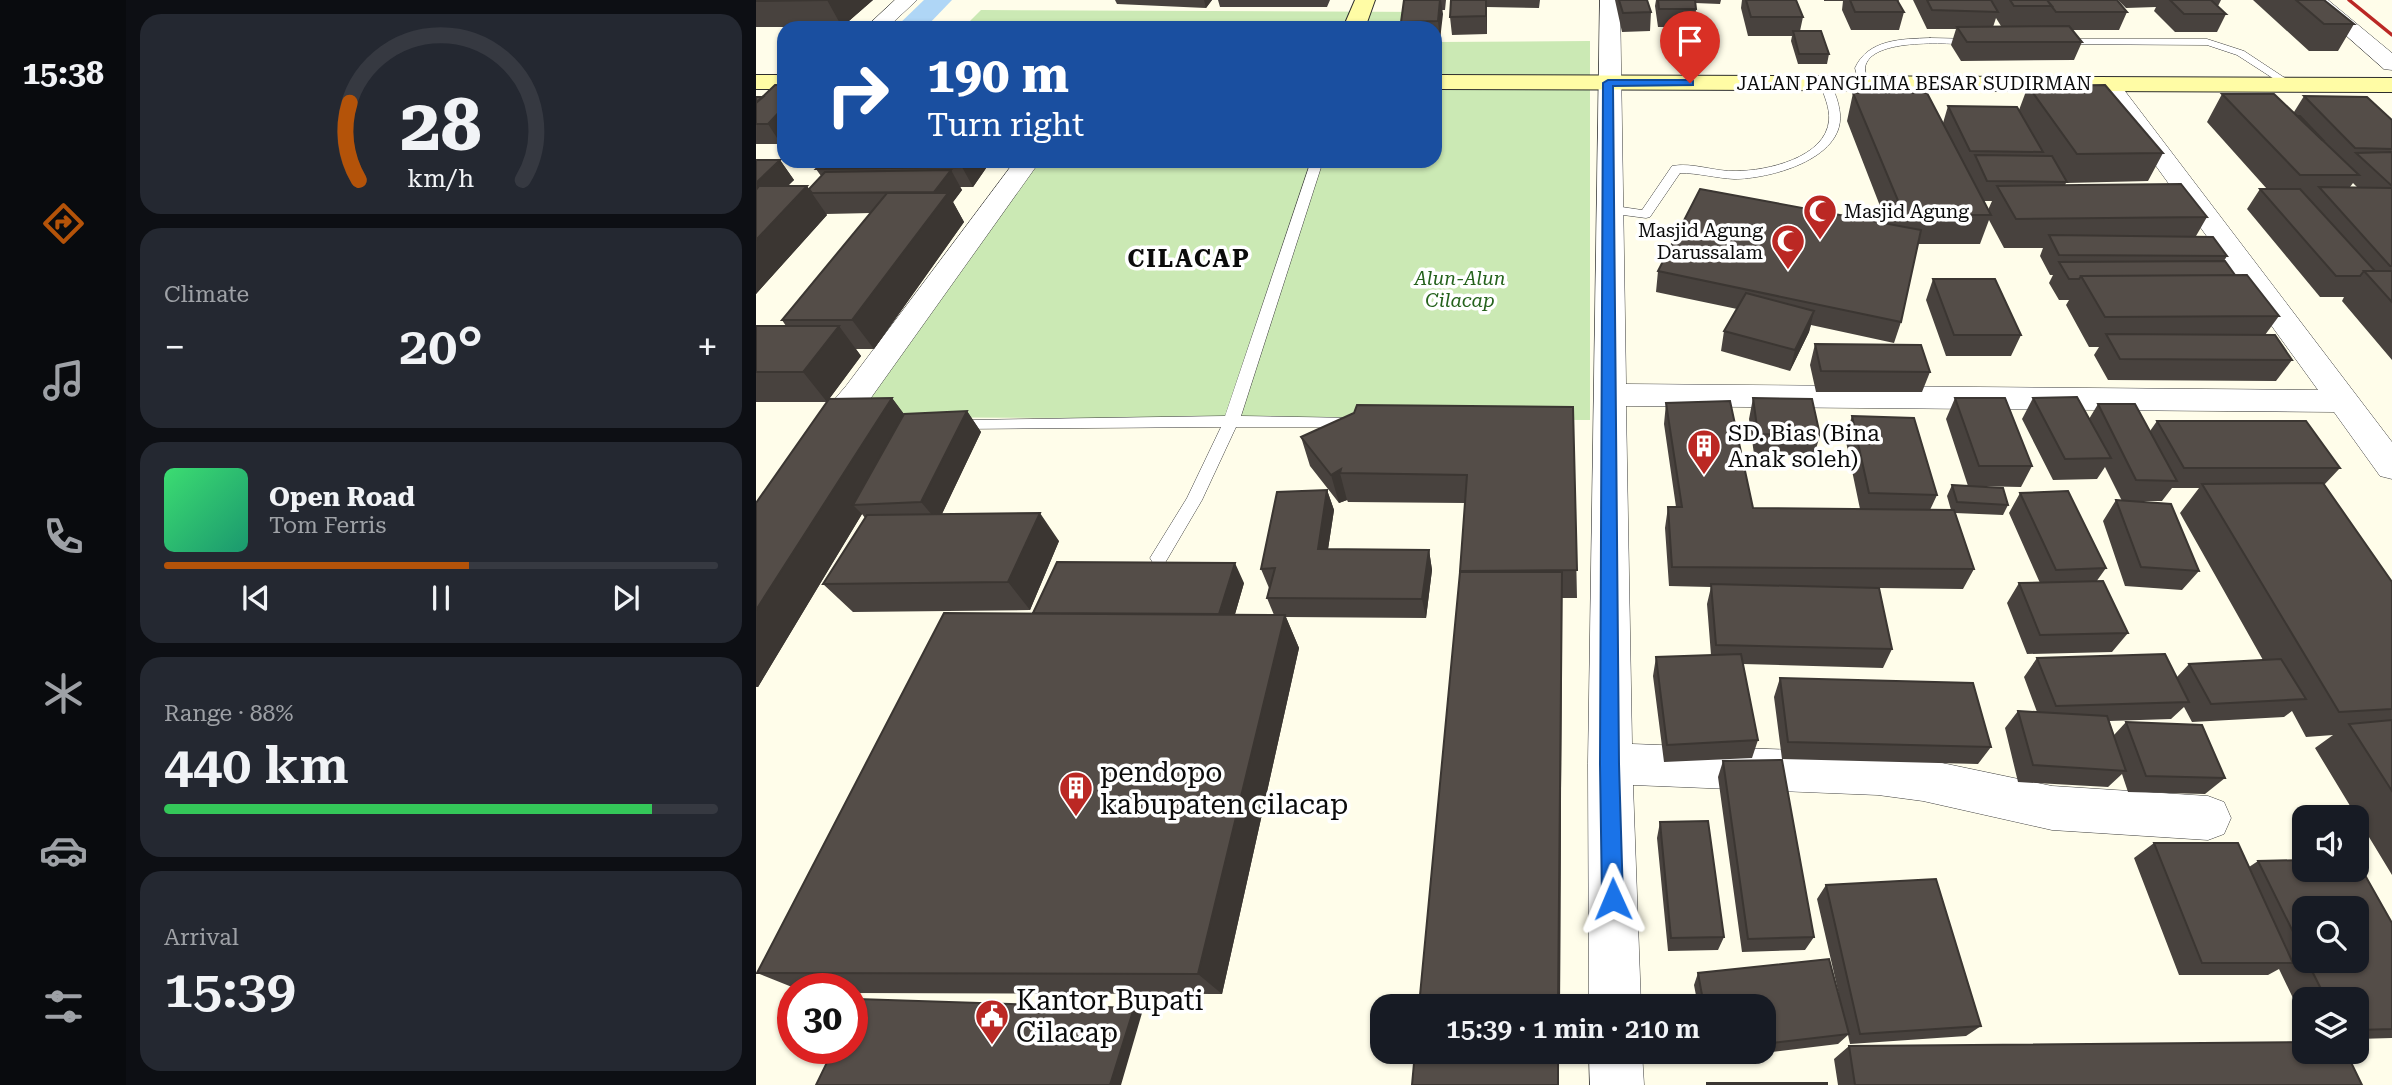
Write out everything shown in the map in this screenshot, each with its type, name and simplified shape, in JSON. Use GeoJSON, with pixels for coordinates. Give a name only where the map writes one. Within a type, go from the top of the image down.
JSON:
{"type":"FeatureCollection","features":[{"type":"Feature","properties":{"kind":"main road"},"geometry":{"type":"LineString","coordinates":[[1357,21],[1365,0]]}},
{"type":"Feature","properties":{"kind":"main road"},"geometry":{"type":"LineString","coordinates":[[756,82],[777,82]]}},
{"type":"Feature","properties":{"kind":"main road","name":"JALAN PANGLIMA BESAR SUDIRMAN"},"geometry":{"type":"LineString","coordinates":[[1442,82],[2392,85]]}},
{"type":"Feature","properties":{"kind":"street"},"geometry":{"type":"LineString","coordinates":[[883,21],[907,0]]}},
{"type":"Feature","properties":{"kind":"street"},"geometry":{"type":"LineString","coordinates":[[1610,0],[1610,764],[1615,994]]}},
{"type":"Feature","properties":{"kind":"street"},"geometry":{"type":"LineString","coordinates":[[2316,0],[2392,64]]}},
{"type":"Feature","properties":{"kind":"street"},"geometry":{"type":"LineString","coordinates":[[2107,83],[2392,467]]}},
{"type":"Feature","properties":{"kind":"street"},"geometry":{"type":"LineString","coordinates":[[799,464],[857,394],[1023,168]]}},
{"type":"Feature","properties":{"kind":"street"},"geometry":{"type":"LineString","coordinates":[[1609,395],[2343,401]]}},
{"type":"Feature","properties":{"kind":"street"},"geometry":{"type":"LineString","coordinates":[[1610,764],[1878,774],[1923,780],[2052,808],[2207,818]]}},
{"type":"Feature","properties":{"kind":"street"},"geometry":{"type":"LineString","coordinates":[[1616,1064],[1617,1085]]}},
{"type":"Feature","properties":{"kind":"lane"},"geometry":{"type":"LineString","coordinates":[[1864,84],[1860,69],[1862,61],[1874,50],[1892,43],[1985,42]]}},
{"type":"Feature","properties":{"kind":"lane"},"geometry":{"type":"LineString","coordinates":[[2040,42],[2227,45],[2289,84]]}},
{"type":"Feature","properties":{"kind":"lane"},"geometry":{"type":"LineString","coordinates":[[1608,209],[1633,215],[1646,214],[1676,169],[1744,175],[1798,161],[1819,150],[1830,139],[1835,123],[1832,102],[1825,84]]}},
{"type":"Feature","properties":{"kind":"lane"},"geometry":{"type":"LineString","coordinates":[[1159,558],[1194,500],[1231,421],[1315,168]]}},
{"type":"Feature","properties":{"kind":"lane"},"geometry":{"type":"LineString","coordinates":[[964,425],[1231,421],[1369,423]]}},
{"type":"Feature","properties":{"kind":"green space"},"geometry":{"type":"Polygon","coordinates":[[[981,10],[1429,12],[1427,21],[970,21],[981,10]]]}},
{"type":"Feature","properties":{"kind":"green space","name":"Alun-Alun Cilacap"},"geometry":{"type":"Polygon","coordinates":[[[1590,41],[1590,420],[853,417],[1032,168],[1442,168],[1442,42],[1590,41]]]}},
{"type":"Feature","properties":{"kind":"building"},"geometry":{"type":"Polygon","coordinates":[[[756,0],[828,0],[756,1],[756,0]]]}},
{"type":"Feature","properties":{"kind":"building"},"geometry":{"type":"Polygon","coordinates":[[[1404,0],[1440,0],[1438,21],[1401,21],[1404,0]]]}},
{"type":"Feature","properties":{"kind":"building"},"geometry":{"type":"Polygon","coordinates":[[[1451,0],[1486,0],[1486,16],[1450,17],[1451,0]]]}},
{"type":"Feature","properties":{"kind":"building"},"geometry":{"type":"Polygon","coordinates":[[[1619,0],[1647,0],[1651,12],[1623,13],[1619,0]]]}},
{"type":"Feature","properties":{"kind":"building"},"geometry":{"type":"Polygon","coordinates":[[[1658,0],[1695,0],[1696,9],[1659,9],[1658,0]]]}},
{"type":"Feature","properties":{"kind":"building"},"geometry":{"type":"Polygon","coordinates":[[[1746,0],[1796,0],[1803,17],[1751,17],[1746,0]]]}},
{"type":"Feature","properties":{"kind":"building"},"geometry":{"type":"Polygon","coordinates":[[[1850,0],[1897,0],[1904,12],[1855,12],[1850,0]]]}},
{"type":"Feature","properties":{"kind":"building"},"geometry":{"type":"Polygon","coordinates":[[[1927,0],[1991,0],[1998,12],[1932,10],[1927,0]]]}},
{"type":"Feature","properties":{"kind":"building"},"geometry":{"type":"Polygon","coordinates":[[[2010,0],[2047,0],[2052,6],[2014,6],[2010,0]]]}},
{"type":"Feature","properties":{"kind":"building"},"geometry":{"type":"Polygon","coordinates":[[[2047,0],[2117,0],[2127,12],[2056,12],[2047,0]]]}},
{"type":"Feature","properties":{"kind":"building"},"geometry":{"type":"Polygon","coordinates":[[[2170,0],[2211,0],[2226,14],[2184,14],[2170,0]]]}},
{"type":"Feature","properties":{"kind":"building"},"geometry":{"type":"Polygon","coordinates":[[[2296,0],[2324,0],[2354,24],[2324,24],[2296,0]]]}},
{"type":"Feature","properties":{"kind":"building"},"geometry":{"type":"Polygon","coordinates":[[[2069,26],[2082,42],[1967,42],[1957,27],[2069,26]]]}},
{"type":"Feature","properties":{"kind":"building"},"geometry":{"type":"Polygon","coordinates":[[[1793,31],[1821,31],[1829,54],[1799,54],[1793,31]]]}},
{"type":"Feature","properties":{"kind":"building"},"geometry":{"type":"Polygon","coordinates":[[[777,85],[777,114],[768,124],[756,124],[756,103],[777,85]]]}},
{"type":"Feature","properties":{"kind":"building"},"geometry":{"type":"Polygon","coordinates":[[[2105,85],[2163,153],[2077,154],[2028,86],[2105,85]]]}},
{"type":"Feature","properties":{"kind":"building"},"geometry":{"type":"Polygon","coordinates":[[[1853,93],[1927,93],[1991,215],[1904,215],[1853,93]]]}},
{"type":"Feature","properties":{"kind":"building"},"geometry":{"type":"Polygon","coordinates":[[[2222,94],[2274,94],[2359,175],[2300,175],[2222,94]]]}},
{"type":"Feature","properties":{"kind":"building"},"geometry":{"type":"Polygon","coordinates":[[[2304,96],[2367,97],[2392,120],[2392,149],[2355,148],[2304,96]]]}},
{"type":"Feature","properties":{"kind":"building"},"geometry":{"type":"Polygon","coordinates":[[[1948,106],[2017,107],[2043,152],[1970,151],[1948,106]]]}},
{"type":"Feature","properties":{"kind":"building"},"geometry":{"type":"Polygon","coordinates":[[[2297,116],[2300,116],[2323,140],[2322,140],[2297,116]]]}},
{"type":"Feature","properties":{"kind":"building"},"geometry":{"type":"Polygon","coordinates":[[[2392,152],[2392,186],[2356,153],[2392,152]]]}},
{"type":"Feature","properties":{"kind":"building"},"geometry":{"type":"Polygon","coordinates":[[[1975,155],[2052,156],[2067,182],[1987,181],[1975,155]]]}},
{"type":"Feature","properties":{"kind":"building"},"geometry":{"type":"Polygon","coordinates":[[[756,160],[777,160],[777,163],[756,183],[756,160]]]}},
{"type":"Feature","properties":{"kind":"building"},"geometry":{"type":"Polygon","coordinates":[[[817,168],[889,168],[816,169],[817,168]]]}},
{"type":"Feature","properties":{"kind":"building"},"geometry":{"type":"Polygon","coordinates":[[[951,170],[934,192],[812,193],[809,189],[825,172],[951,170]]]}},
{"type":"Feature","properties":{"kind":"building"},"geometry":{"type":"Polygon","coordinates":[[[2181,184],[2207,217],[2016,219],[1997,186],[2181,184]]]}},
{"type":"Feature","properties":{"kind":"building"},"geometry":{"type":"Polygon","coordinates":[[[759,186],[807,186],[756,240],[756,190],[759,186]]]}},
{"type":"Feature","properties":{"kind":"building"},"geometry":{"type":"Polygon","coordinates":[[[2319,187],[2392,188],[2392,266],[2390,266],[2319,187]]]}},
{"type":"Feature","properties":{"kind":"building","name":"Masjid Agung Darussalam"},"geometry":{"type":"Polygon","coordinates":[[[1700,189],[1921,230],[1901,322],[1658,271],[1700,189]]]}},
{"type":"Feature","properties":{"kind":"building"},"geometry":{"type":"Polygon","coordinates":[[[2260,189],[2300,189],[2375,271],[2364,271],[2360,276],[2336,276],[2260,189]]]}},
{"type":"Feature","properties":{"kind":"building"},"geometry":{"type":"Polygon","coordinates":[[[887,193],[948,193],[852,320],[782,320],[887,193]]]}},
{"type":"Feature","properties":{"kind":"building"},"geometry":{"type":"Polygon","coordinates":[[[2049,235],[2213,237],[2227,256],[2059,255],[2049,235]]]}},
{"type":"Feature","properties":{"kind":"building"},"geometry":{"type":"Polygon","coordinates":[[[2225,261],[2235,275],[2081,276],[2079,279],[2069,279],[2059,262],[2225,261]]]}},
{"type":"Feature","properties":{"kind":"building"},"geometry":{"type":"Polygon","coordinates":[[[2364,271],[2392,271],[2392,302],[2364,271]]]}},
{"type":"Feature","properties":{"kind":"building"},"geometry":{"type":"Polygon","coordinates":[[[2247,275],[2279,316],[2105,317],[2081,276],[2247,275]]]}},
{"type":"Feature","properties":{"kind":"building"},"geometry":{"type":"Polygon","coordinates":[[[1933,279],[1995,279],[2021,335],[1954,335],[1933,279]]]}},
{"type":"Feature","properties":{"kind":"building"},"geometry":{"type":"Polygon","coordinates":[[[1746,293],[1814,311],[1795,350],[1724,331],[1746,293]]]}},
{"type":"Feature","properties":{"kind":"building"},"geometry":{"type":"Polygon","coordinates":[[[756,326],[839,326],[803,372],[756,372],[756,326]]]}},
{"type":"Feature","properties":{"kind":"building"},"geometry":{"type":"Polygon","coordinates":[[[2106,334],[2275,335],[2292,360],[2120,359],[2106,334]]]}},
{"type":"Feature","properties":{"kind":"building"},"geometry":{"type":"Polygon","coordinates":[[[1815,344],[1921,345],[1930,372],[1821,371],[1815,344]]]}},
{"type":"Feature","properties":{"kind":"building"},"geometry":{"type":"Polygon","coordinates":[[[2077,397],[2111,458],[2065,459],[2033,398],[2077,397]]]}},
{"type":"Feature","properties":{"kind":"building"},"geometry":{"type":"Polygon","coordinates":[[[892,398],[756,610],[756,503],[829,399],[892,398]]]}},
{"type":"Feature","properties":{"kind":"building"},"geometry":{"type":"Polygon","coordinates":[[[1753,398],[1812,399],[1820,435],[1758,434],[1753,398]]]}},
{"type":"Feature","properties":{"kind":"building"},"geometry":{"type":"Polygon","coordinates":[[[1955,398],[2005,398],[2032,466],[1979,466],[1955,398]]]}},
{"type":"Feature","properties":{"kind":"building","name":"SD. Bias (Bina Anak soleh)"},"geometry":{"type":"Polygon","coordinates":[[[1730,401],[1753,508],[1954,510],[1974,569],[1672,567],[1668,507],[1682,507],[1666,403],[1730,401]]]}},
{"type":"Feature","properties":{"kind":"building"},"geometry":{"type":"Polygon","coordinates":[[[2098,404],[2135,404],[2177,481],[2136,480],[2098,404]]]}},
{"type":"Feature","properties":{"kind":"building"},"geometry":{"type":"Polygon","coordinates":[[[1357,405],[1573,407],[1577,570],[1460,571],[1467,475],[1340,473],[1341,469],[1331,475],[1301,437],[1354,413],[1357,405]]]}},
{"type":"Feature","properties":{"kind":"building"},"geometry":{"type":"Polygon","coordinates":[[[967,411],[921,502],[853,505],[904,414],[967,411]]]}},
{"type":"Feature","properties":{"kind":"building"},"geometry":{"type":"Polygon","coordinates":[[[1852,416],[1914,418],[1937,495],[1869,493],[1852,416]]]}},
{"type":"Feature","properties":{"kind":"building"},"geometry":{"type":"Polygon","coordinates":[[[2157,421],[2306,421],[2340,468],[2184,468],[2157,421]]]}},
{"type":"Feature","properties":{"kind":"building"},"geometry":{"type":"Polygon","coordinates":[[[2323,483],[2392,582],[2392,709],[2339,712],[2202,484],[2323,483]]]}},
{"type":"Feature","properties":{"kind":"building"},"geometry":{"type":"Polygon","coordinates":[[[1952,485],[2003,488],[2008,505],[1957,502],[1952,485]]]}},
{"type":"Feature","properties":{"kind":"building"},"geometry":{"type":"Polygon","coordinates":[[[1327,490],[1318,549],[1429,550],[1422,599],[1267,598],[1275,568],[1261,569],[1277,492],[1327,490]]]}},
{"type":"Feature","properties":{"kind":"building"},"geometry":{"type":"Polygon","coordinates":[[[2068,491],[2106,568],[2056,570],[2020,493],[2068,491]]]}},
{"type":"Feature","properties":{"kind":"building"},"geometry":{"type":"Polygon","coordinates":[[[2116,500],[2171,504],[2199,571],[2141,567],[2116,500]]]}},
{"type":"Feature","properties":{"kind":"building"},"geometry":{"type":"Polygon","coordinates":[[[1040,513],[1008,582],[823,584],[867,515],[1040,513]]]}},
{"type":"Feature","properties":{"kind":"building"},"geometry":{"type":"Polygon","coordinates":[[[1057,562],[1235,563],[1219,614],[1033,613],[1057,562]]]}},
{"type":"Feature","properties":{"kind":"building"},"geometry":{"type":"Polygon","coordinates":[[[1460,572],[1562,572],[1558,994],[1420,994],[1460,572]]]}},
{"type":"Feature","properties":{"kind":"building"},"geometry":{"type":"Polygon","coordinates":[[[2103,581],[2128,633],[2040,635],[2019,583],[2103,581]]]}},
{"type":"Feature","properties":{"kind":"building"},"geometry":{"type":"Polygon","coordinates":[[[1711,584],[1879,588],[1892,649],[1716,645],[1711,584]]]}},
{"type":"Feature","properties":{"kind":"building","name":"pendopo kabupaten cilacap"},"geometry":{"type":"Polygon","coordinates":[[[944,613],[1285,615],[1198,974],[757,973],[944,613]]]}},
{"type":"Feature","properties":{"kind":"building"},"geometry":{"type":"Polygon","coordinates":[[[1741,654],[1758,740],[1667,745],[1656,657],[1741,654]]]}},
{"type":"Feature","properties":{"kind":"building"},"geometry":{"type":"Polygon","coordinates":[[[2165,654],[2189,702],[2056,706],[2037,658],[2165,654]]]}},
{"type":"Feature","properties":{"kind":"building"},"geometry":{"type":"Polygon","coordinates":[[[2281,659],[2306,699],[2211,704],[2189,664],[2281,659]]]}},
{"type":"Feature","properties":{"kind":"building"},"geometry":{"type":"Polygon","coordinates":[[[1780,678],[1973,683],[1991,747],[1788,742],[1780,678]]]}},
{"type":"Feature","properties":{"kind":"building"},"geometry":{"type":"Polygon","coordinates":[[[2018,711],[2107,716],[2126,771],[2033,765],[2018,711]]]}},
{"type":"Feature","properties":{"kind":"building"},"geometry":{"type":"Polygon","coordinates":[[[2392,720],[2392,791],[2349,724],[2392,720]]]}},
{"type":"Feature","properties":{"kind":"building"},"geometry":{"type":"Polygon","coordinates":[[[2126,722],[2202,725],[2225,778],[2146,776],[2126,722]]]}},
{"type":"Feature","properties":{"kind":"building"},"geometry":{"type":"Polygon","coordinates":[[[1782,760],[1814,937],[1748,939],[1723,761],[1782,760]]]}},
{"type":"Feature","properties":{"kind":"building"},"geometry":{"type":"Polygon","coordinates":[[[1708,821],[1724,937],[1671,938],[1660,822],[1708,821]]]}},
{"type":"Feature","properties":{"kind":"building"},"geometry":{"type":"Polygon","coordinates":[[[2154,843],[2238,843],[2292,961],[2292,963],[2202,963],[2154,843]]]}},
{"type":"Feature","properties":{"kind":"building"},"geometry":{"type":"Polygon","coordinates":[[[2292,860],[2292,882],[2369,882],[2392,923],[2392,1029],[2369,1030],[2369,987],[2320,987],[2313,973],[2369,973],[2369,896],[2292,896],[2292,930],[2258,861],[2292,860]]]}},
{"type":"Feature","properties":{"kind":"building"},"geometry":{"type":"Polygon","coordinates":[[[1936,879],[1981,1026],[1860,1034],[1826,885],[1936,879]]]}},
{"type":"Feature","properties":{"kind":"building"},"geometry":{"type":"Polygon","coordinates":[[[1829,959],[1849,1034],[1776,1043],[1776,994],[1702,994],[1698,973],[1829,959]]]}},
{"type":"Feature","properties":{"kind":"building","name":"Kantor Bupati Cilacap"},"geometry":{"type":"Polygon","coordinates":[[[868,999],[1134,1008],[1110,1085],[816,1085],[826,1064],[868,1064],[868,999]]]}},
{"type":"Feature","properties":{"kind":"building"},"geometry":{"type":"Polygon","coordinates":[[[2292,1042],[2292,1064],[2352,1064],[2362,1085],[1855,1085],[1849,1046],[2292,1042]]]}},
{"type":"Feature","properties":{"kind":"building"},"geometry":{"type":"Polygon","coordinates":[[[1414,1064],[1558,1064],[1558,1085],[1412,1085],[1414,1064]]]}},
{"type":"Feature","properties":{"kind":"building"},"geometry":{"type":"Polygon","coordinates":[[[1827,1083],[1827,1085],[1707,1085],[1827,1083]]]}},
{"type":"Feature","properties":{"kind":"waterway"},"geometry":{"type":"LineString","coordinates":[[916,21],[939,0]]}},
{"type":"Feature","properties":{"kind":"railway"},"geometry":{"type":"LineString","coordinates":[[2349,0],[2392,35]]}},
{"type":"Feature","properties":{"kind":"place","name":"Masjid Agung"},"geometry":{"type":"Point","coordinates":[1820,241]}},
{"type":"Feature","properties":{"kind":"place","name":"Masjid Agung Darussalam"},"geometry":{"type":"Point","coordinates":[1788,271]}},
{"type":"Feature","properties":{"kind":"place","name":"SD. Bias (Bina Anak soleh)"},"geometry":{"type":"Point","coordinates":[1704,476]}},
{"type":"Feature","properties":{"kind":"place","name":"pendopo kabupaten cilacap"},"geometry":{"type":"Point","coordinates":[1076,818]}},
{"type":"Feature","properties":{"kind":"place","name":"Kantor Bupati Cilacap"},"geometry":{"type":"Point","coordinates":[992,1046]}},
{"type":"Feature","properties":{"kind":"district","name":"CILACAP"},"geometry":{"type":"Point","coordinates":[1189,259]}},
{"type":"Feature","properties":{"kind":"route"},"geometry":{"type":"LineString","coordinates":[[1613,899],[1610,764],[1608,83],[1690,83]]}}]}
